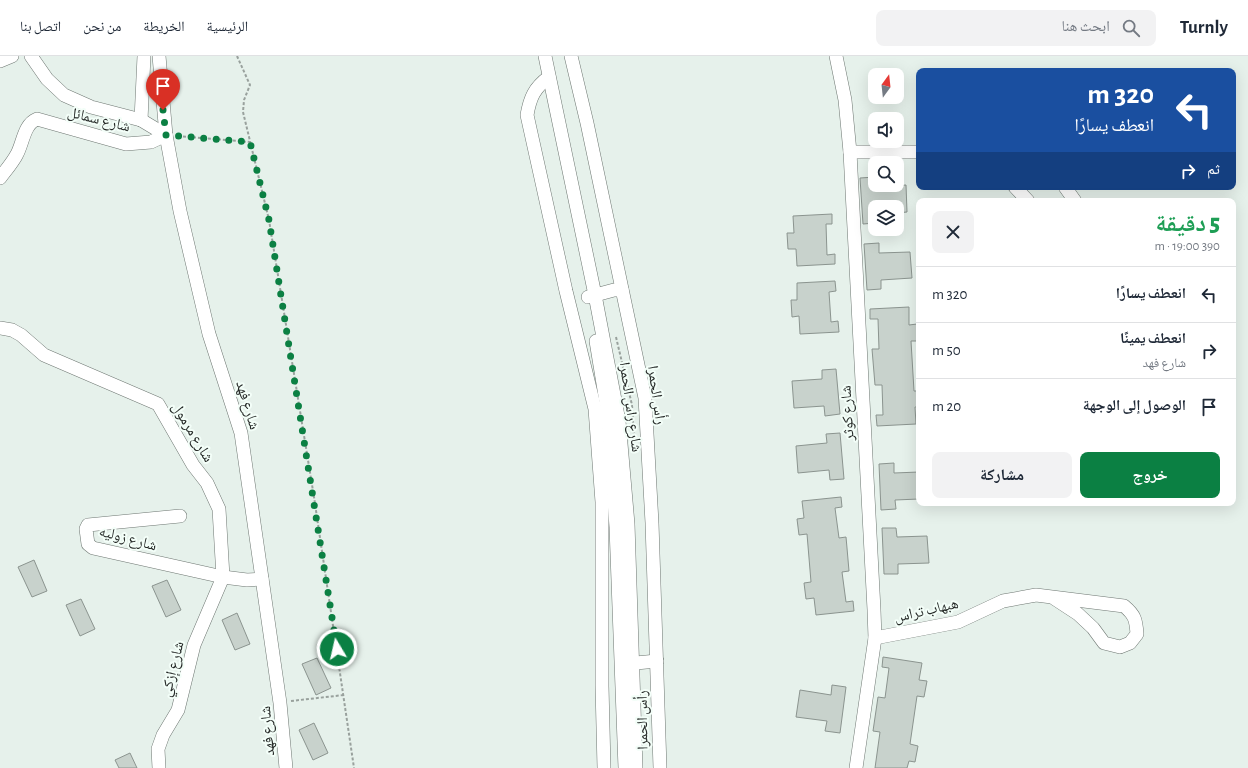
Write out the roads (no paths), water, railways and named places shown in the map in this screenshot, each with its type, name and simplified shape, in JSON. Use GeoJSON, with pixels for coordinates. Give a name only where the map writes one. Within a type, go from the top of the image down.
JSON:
{"type":"FeatureCollection","features":[{"type":"Feature","properties":{"kind":"street"},"geometry":{"type":"LineString","coordinates":[[0,61],[12,56]]}},
{"type":"Feature","properties":{"kind":"street"},"geometry":{"type":"LineString","coordinates":[[31,56],[33,61],[47,79],[64,95],[92,107],[141,120],[166,135]]}},
{"type":"Feature","properties":{"kind":"street"},"geometry":{"type":"LineString","coordinates":[[141,120],[144,56]]}},
{"type":"Feature","properties":{"kind":"street","name":"شارع فهد"},"geometry":{"type":"LineString","coordinates":[[159,56],[166,135],[180,211],[209,334],[241,433],[280,703],[286,768]]}},
{"type":"Feature","properties":{"kind":"street","name":"شارع راس الحمرا"},"geometry":{"type":"LineString","coordinates":[[536,56],[545,80],[592,296],[606,408],[628,524],[627,664],[631,765]]}},
{"type":"Feature","properties":{"kind":"street","name":"شارع راس الحمرا"},"geometry":{"type":"LineString","coordinates":[[545,56],[545,80]]}},
{"type":"Feature","properties":{"kind":"street","name":"رأس الحمرا"},"geometry":{"type":"LineString","coordinates":[[571,56],[588,123],[645,398],[657,661],[660,768]]}},
{"type":"Feature","properties":{"kind":"street","name":"شارع كوثر"},"geometry":{"type":"LineString","coordinates":[[836,56],[844,100],[850,152],[875,638],[856,768]]}},
{"type":"Feature","properties":{"kind":"street"},"geometry":{"type":"LineString","coordinates":[[545,80],[530,99],[527,115],[566,292],[606,408],[602,502],[602,686],[604,766],[631,765]]}},
{"type":"Feature","properties":{"kind":"street","name":"شارع سمائل"},"geometry":{"type":"LineString","coordinates":[[0,178],[17,154],[28,128],[37,119],[126,144],[151,142],[166,135]]}},
{"type":"Feature","properties":{"kind":"street"},"geometry":{"type":"LineString","coordinates":[[850,152],[916,152]]}},
{"type":"Feature","properties":{"kind":"street"},"geometry":{"type":"LineString","coordinates":[[1018,190],[1025,198]]}},
{"type":"Feature","properties":{"kind":"street"},"geometry":{"type":"LineString","coordinates":[[592,296],[614,290],[622,290]]}},
{"type":"Feature","properties":{"kind":"street","name":"شارع مرمول"},"geometry":{"type":"LineString","coordinates":[[0,328],[12,330],[21,335],[44,355],[158,404],[193,465],[207,483],[219,509],[223,577]]}},
{"type":"Feature","properties":{"kind":"street","name":"شارع زوليه"},"geometry":{"type":"LineString","coordinates":[[180,516],[88,525],[86,529],[88,544],[93,548],[223,577]]}},
{"type":"Feature","properties":{"kind":"street"},"geometry":{"type":"LineString","coordinates":[[223,577],[247,580],[262,579]]}},
{"type":"Feature","properties":{"kind":"street","name":"شارع إزكي"},"geometry":{"type":"LineString","coordinates":[[159,768],[158,749],[163,735],[178,710],[194,645],[223,577]]}},
{"type":"Feature","properties":{"kind":"street","name":"هبهاب تراس"},"geometry":{"type":"LineString","coordinates":[[875,638],[958,622],[1003,601],[1036,595],[1052,597],[1124,606],[1132,612],[1136,619],[1137,634],[1130,643],[1120,647],[1104,642],[1093,628],[1078,614],[1052,597]]}},
{"type":"Feature","properties":{"kind":"street"},"geometry":{"type":"LineString","coordinates":[[627,664],[657,661]]}}]}
